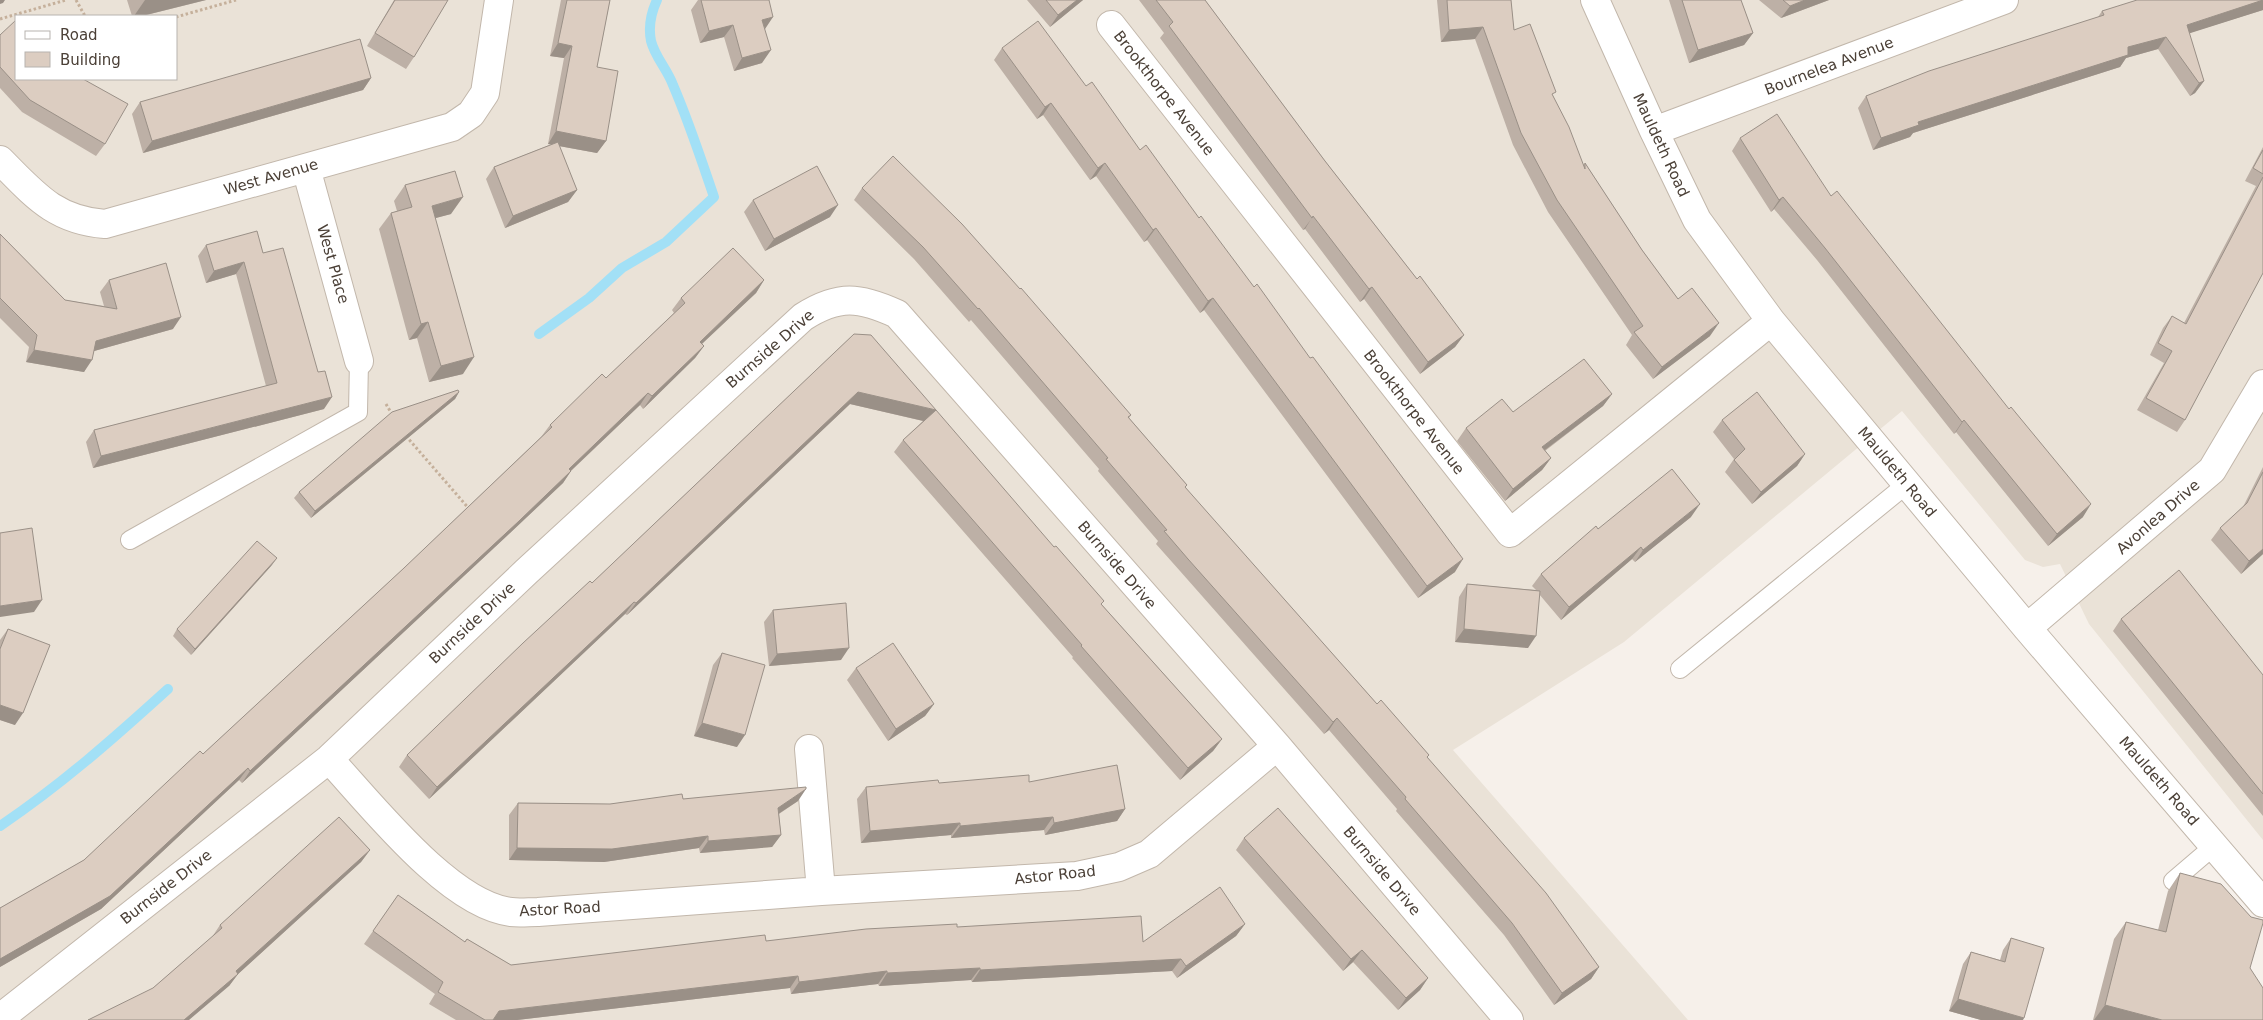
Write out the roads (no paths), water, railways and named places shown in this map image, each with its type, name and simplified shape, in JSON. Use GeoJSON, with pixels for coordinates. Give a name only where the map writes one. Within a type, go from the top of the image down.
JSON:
{"type":"FeatureCollection","features":[{"type":"Feature","properties":{"kind":"street","name":"West Avenue"},"geometry":{"type":"LineString","coordinates":[[0,160],[43,204],[68,217],[86,223],[105,224],[452,127],[470,114],[485,93],[498,0]]}},
{"type":"Feature","properties":{"kind":"street","name":"Mauldeth Road"},"geometry":{"type":"LineString","coordinates":[[1595,0],[1654,131],[1697,220],[1772,321],[1907,484],[2027,628],[2263,902]]}},
{"type":"Feature","properties":{"kind":"street","name":"Bournelea Avenue"},"geometry":{"type":"LineString","coordinates":[[1654,131],[2004,0]]}},
{"type":"Feature","properties":{"kind":"street","name":"Brookthorpe Avenue"},"geometry":{"type":"LineString","coordinates":[[1111,25],[1510,533],[1772,321]]}},
{"type":"Feature","properties":{"kind":"street","name":"West Place"},"geometry":{"type":"LineString","coordinates":[[306,168],[359,361]]}},
{"type":"Feature","properties":{"kind":"street","name":"Burnside Drive"},"geometry":{"type":"LineString","coordinates":[[0,1018],[328,759],[519,578],[802,317],[822,305],[843,300],[870,302],[897,314],[1277,746],[1509,1020]]}},
{"type":"Feature","properties":{"kind":"street","name":"Avonlea Drive"},"geometry":{"type":"LineString","coordinates":[[2027,628],[2212,470],[2263,384]]}},
{"type":"Feature","properties":{"kind":"street","name":"Astor Road"},"geometry":{"type":"LineString","coordinates":[[328,759],[442,877],[487,905],[510,912],[1078,876],[1119,867],[1149,854],[1277,746]]}},
{"type":"Feature","properties":{"kind":"street"},"geometry":{"type":"LineString","coordinates":[[809,749],[821,891]]}},
{"type":"Feature","properties":{"kind":"lane"},"geometry":{"type":"LineString","coordinates":[[130,540],[358,412],[359,361]]}},
{"type":"Feature","properties":{"kind":"lane"},"geometry":{"type":"LineString","coordinates":[[1680,669],[1907,484]]}},
{"type":"Feature","properties":{"kind":"lane"},"geometry":{"type":"LineString","coordinates":[[2173,881],[2214,846]]}},
{"type":"Feature","properties":{"kind":"waterway"},"geometry":{"type":"LineString","coordinates":[[539,334],[589,298],[622,268],[666,242],[714,197],[679,99],[651,41],[651,20],[657,0]]}},
{"type":"Feature","properties":{"kind":"waterway"},"geometry":{"type":"LineString","coordinates":[[0,826],[66,778],[168,689]]}}]}
